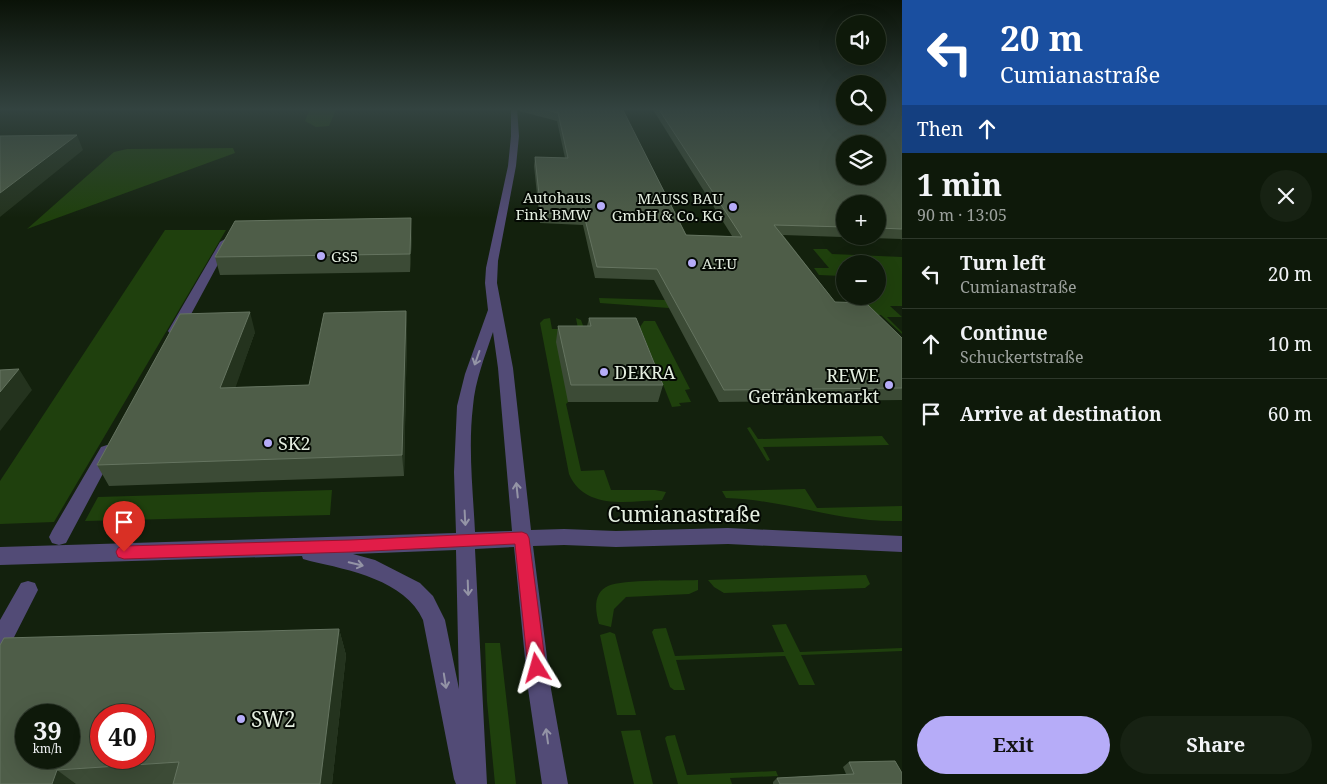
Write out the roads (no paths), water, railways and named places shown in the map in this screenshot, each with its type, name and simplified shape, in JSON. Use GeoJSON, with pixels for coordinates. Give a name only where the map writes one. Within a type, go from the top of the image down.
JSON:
{"type":"FeatureCollection","features":[{"type":"Feature","properties":{"kind":"street"},"geometry":{"type":"LineString","coordinates":[[513,145],[507,192],[492,258],[491,282],[493,312],[500,336],[509,402],[534,648],[555,784]]}},
{"type":"Feature","properties":{"kind":"street"},"geometry":{"type":"LineString","coordinates":[[170,340],[228,237]]}},
{"type":"Feature","properties":{"kind":"street"},"geometry":{"type":"LineString","coordinates":[[474,784],[467,540],[463,472],[465,406],[472,374],[493,312]]}},
{"type":"Feature","properties":{"kind":"street"},"geometry":{"type":"LineString","coordinates":[[59,537],[116,435]]}},
{"type":"Feature","properties":{"kind":"street","name":"Cumianastraße"},"geometry":{"type":"LineString","coordinates":[[292,548],[522,538],[728,536],[902,544]]}},
{"type":"Feature","properties":{"kind":"street"},"geometry":{"type":"LineString","coordinates":[[0,556],[292,548],[368,566],[413,590],[426,603],[436,626],[446,689],[468,784]]}},
{"type":"Feature","properties":{"kind":"street"},"geometry":{"type":"LineString","coordinates":[[0,641],[28,590]]}},
{"type":"Feature","properties":{"kind":"place","name":"Autohaus Fink BMW"},"geometry":{"type":"Point","coordinates":[601,206]}},
{"type":"Feature","properties":{"kind":"place","name":"MAUSS BAU GmbH & Co. KG"},"geometry":{"type":"Point","coordinates":[733,207]}},
{"type":"Feature","properties":{"kind":"place","name":"GS5"},"geometry":{"type":"Point","coordinates":[321,256]}},
{"type":"Feature","properties":{"kind":"place","name":"A.T.U"},"geometry":{"type":"Point","coordinates":[692,263]}},
{"type":"Feature","properties":{"kind":"place","name":"DEKRA"},"geometry":{"type":"Point","coordinates":[604,372]}},
{"type":"Feature","properties":{"kind":"place","name":"REWE Getränkemarkt"},"geometry":{"type":"Point","coordinates":[889,385]}},
{"type":"Feature","properties":{"kind":"place","name":"SK2"},"geometry":{"type":"Point","coordinates":[268,443]}},
{"type":"Feature","properties":{"kind":"place","name":"SW2"},"geometry":{"type":"Point","coordinates":[241,719]}}]}
